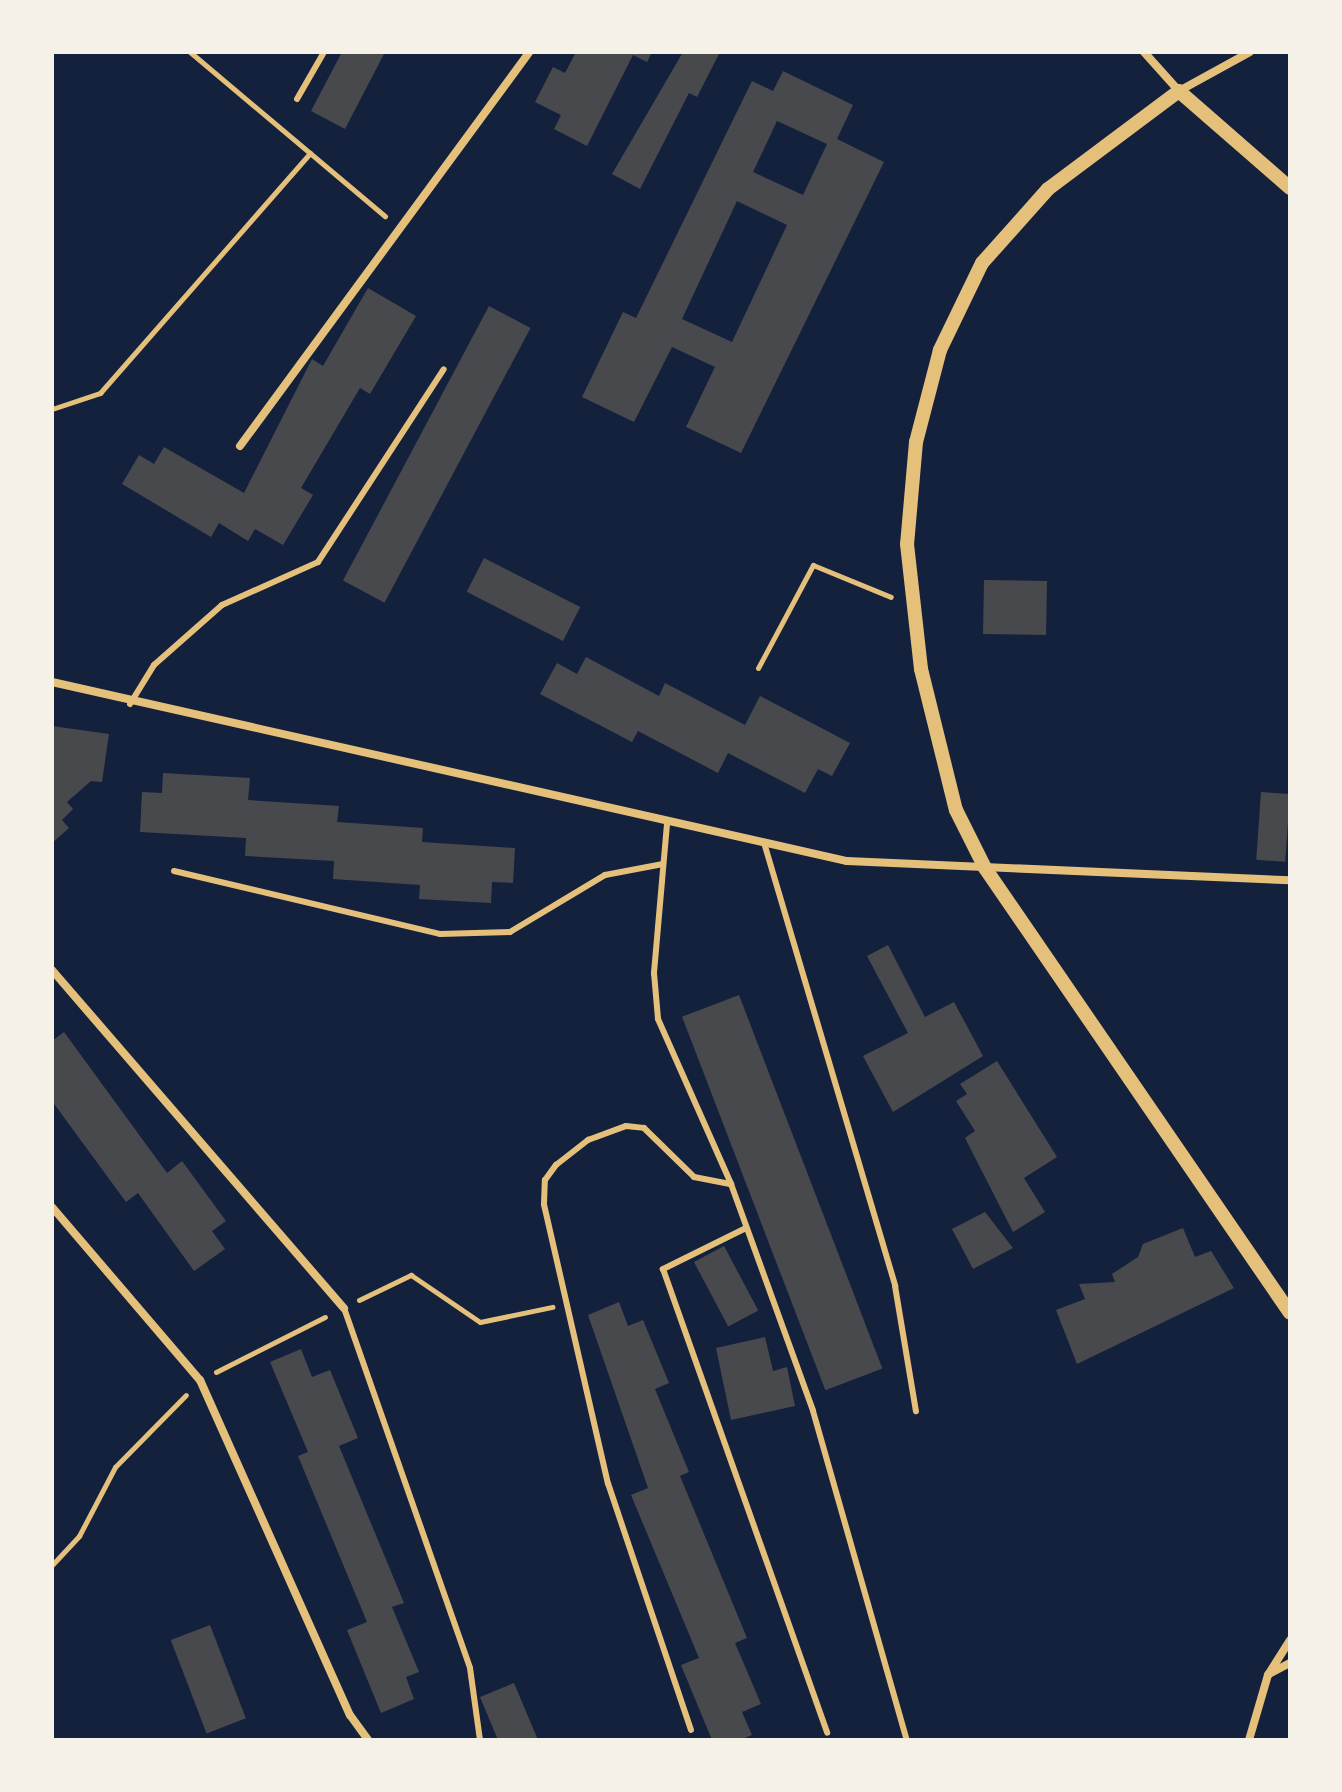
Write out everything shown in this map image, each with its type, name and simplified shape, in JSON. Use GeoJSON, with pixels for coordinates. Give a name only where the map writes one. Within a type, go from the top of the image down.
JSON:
{"type":"FeatureCollection","features":[{"type":"Feature","properties":{"kind":"street"},"geometry":{"type":"LineString","coordinates":[[240,446],[529,52]]}},
{"type":"Feature","properties":{"kind":"street"},"geometry":{"type":"LineString","coordinates":[[1144,52],[1179,91],[1290,188]]}},
{"type":"Feature","properties":{"kind":"street"},"geometry":{"type":"LineString","coordinates":[[1250,52],[1179,91],[1048,189],[982,263],[961,303],[924,395],[907,544],[909,606],[944,770],[985,868],[1290,1313]]}},
{"type":"Feature","properties":{"kind":"street"},"geometry":{"type":"LineString","coordinates":[[52,682],[130,704],[765,846],[927,870],[985,868],[1290,880]]}},
{"type":"Feature","properties":{"kind":"street"},"geometry":{"type":"LineString","coordinates":[[52,970],[344,1308]]}},
{"type":"Feature","properties":{"kind":"street"},"geometry":{"type":"LineString","coordinates":[[52,1207],[200,1380],[350,1715],[368,1740]]}},
{"type":"Feature","properties":{"kind":"street"},"geometry":{"type":"LineString","coordinates":[[1249,1740],[1268,1675],[1290,1640]]}},
{"type":"Feature","properties":{"kind":"street"},"geometry":{"type":"LineString","coordinates":[[1268,1675],[1290,1663]]}},
{"type":"Feature","properties":{"kind":"lane"},"geometry":{"type":"LineString","coordinates":[[297,99],[324,52]]}},
{"type":"Feature","properties":{"kind":"lane"},"geometry":{"type":"LineString","coordinates":[[130,704],[154,665],[191,628],[222,605],[318,562],[444,369]]}},
{"type":"Feature","properties":{"kind":"lane"},"geometry":{"type":"LineString","coordinates":[[667,824],[654,973],[658,1019],[731,1184],[813,1411],[907,1740]]}},
{"type":"Feature","properties":{"kind":"lane"},"geometry":{"type":"LineString","coordinates":[[765,846],[895,1286],[916,1411]]}},
{"type":"Feature","properties":{"kind":"lane"},"geometry":{"type":"LineString","coordinates":[[174,871],[440,934],[510,932],[605,875],[663,864]]}},
{"type":"Feature","properties":{"kind":"lane"},"geometry":{"type":"LineString","coordinates":[[691,1730],[608,1484],[564,1304],[545,1180],[571,1152],[607,1132],[644,1128],[694,1177],[731,1184]]}},
{"type":"Feature","properties":{"kind":"lane"},"geometry":{"type":"LineString","coordinates":[[746,1228],[663,1269],[827,1733]]}},
{"type":"Feature","properties":{"kind":"lane"},"geometry":{"type":"LineString","coordinates":[[344,1308],[470,1668],[480,1740]]}},
{"type":"Feature","properties":{"kind":"path"},"geometry":{"type":"LineString","coordinates":[[190,52],[399,227]]}},
{"type":"Feature","properties":{"kind":"path"},"geometry":{"type":"LineString","coordinates":[[52,409],[100,393],[310,153]]}},
{"type":"Feature","properties":{"kind":"path"},"geometry":{"type":"LineString","coordinates":[[758,668],[813,565],[909,606]]}},
{"type":"Feature","properties":{"kind":"path"},"geometry":{"type":"LineString","coordinates":[[52,1565],[79,1536],[115,1467],[200,1380],[411,1275],[480,1322],[564,1304]]}},
{"type":"Feature","properties":{"kind":"building"},"geometry":{"type":"Polygon","coordinates":[[[342,52],[385,52],[345,129],[311,111],[342,52]]]}},
{"type":"Feature","properties":{"kind":"building"},"geometry":{"type":"Polygon","coordinates":[[[576,52],[652,52],[647,62],[633,55],[587,146],[554,129],[561,115],[535,102],[553,67],[565,73],[576,52]]]}},
{"type":"Feature","properties":{"kind":"building"},"geometry":{"type":"Polygon","coordinates":[[[683,52],[720,52],[697,97],[689,93],[640,189],[612,174],[683,52]]]}},
{"type":"Feature","properties":{"kind":"building"},"geometry":{"type":"Polygon","coordinates":[[[783,71],[853,105],[837,139],[884,162],[741,453],[686,427],[715,367],[672,347],[634,422],[582,397],[623,312],[636,318],[752,81],[773,91],[783,71]],[[777,121],[753,172],[803,195],[827,144],[777,121]],[[737,201],[682,319],[732,342],[787,225],[737,201]]]}},
{"type":"Feature","properties":{"kind":"building"},"geometry":{"type":"Polygon","coordinates":[[[368,288],[416,316],[370,394],[360,388],[301,488],[313,495],[283,545],[255,529],[248,541],[219,523],[211,537],[122,484],[139,455],[154,464],[164,447],[244,493],[312,359],[323,366],[368,288]]]}},
{"type":"Feature","properties":{"kind":"building"},"geometry":{"type":"Polygon","coordinates":[[[489,306],[530,328],[384,603],[343,581],[489,306]]]}},
{"type":"Feature","properties":{"kind":"building"},"geometry":{"type":"Polygon","coordinates":[[[484,558],[580,607],[563,641],[467,592],[484,558]]]}},
{"type":"Feature","properties":{"kind":"building"},"geometry":{"type":"Polygon","coordinates":[[[984,580],[1047,581],[1046,635],[983,634],[984,580]]]}},
{"type":"Feature","properties":{"kind":"building"},"geometry":{"type":"Polygon","coordinates":[[[586,657],[659,696],[665,683],[745,725],[760,696],[850,743],[832,776],[818,769],[805,793],[728,753],[718,773],[638,731],[632,742],[540,694],[557,663],[577,674],[586,657]]]}},
{"type":"Feature","properties":{"kind":"building"},"geometry":{"type":"Polygon","coordinates":[[[52,726],[109,734],[102,782],[91,781],[67,802],[73,809],[62,820],[69,828],[52,843],[52,726]]]}},
{"type":"Feature","properties":{"kind":"building"},"geometry":{"type":"Polygon","coordinates":[[[163,773],[250,778],[248,800],[339,806],[337,822],[423,828],[422,842],[515,848],[513,883],[492,882],[491,903],[419,899],[420,885],[333,879],[334,861],[245,856],[246,838],[140,832],[142,792],[162,793],[163,773]]]}},
{"type":"Feature","properties":{"kind":"building"},"geometry":{"type":"Polygon","coordinates":[[[1261,792],[1290,794],[1285,862],[1256,860],[1261,792]]]}},
{"type":"Feature","properties":{"kind":"building"},"geometry":{"type":"Polygon","coordinates":[[[888,945],[925,1017],[954,1002],[983,1056],[893,1112],[863,1056],[908,1033],[867,956],[888,945]]]}},
{"type":"Feature","properties":{"kind":"building"},"geometry":{"type":"Polygon","coordinates":[[[739,995],[882,1368],[825,1390],[682,1017],[739,995]]]}},
{"type":"Feature","properties":{"kind":"building"},"geometry":{"type":"Polygon","coordinates":[[[64,1032],[167,1173],[182,1161],[226,1221],[212,1231],[225,1249],[194,1271],[138,1193],[126,1202],[52,1101],[52,1041],[64,1032]]]}},
{"type":"Feature","properties":{"kind":"building"},"geometry":{"type":"Polygon","coordinates":[[[997,1061],[1057,1157],[1024,1178],[1045,1212],[1013,1232],[965,1138],[975,1131],[956,1101],[967,1094],[960,1084],[997,1061]]]}},
{"type":"Feature","properties":{"kind":"building"},"geometry":{"type":"Polygon","coordinates":[[[985,1212],[1013,1248],[973,1269],[952,1229],[985,1212]]]}},
{"type":"Feature","properties":{"kind":"building"},"geometry":{"type":"Polygon","coordinates":[[[1183,1228],[1195,1257],[1211,1251],[1234,1288],[1077,1364],[1056,1310],[1085,1299],[1079,1284],[1115,1282],[1112,1274],[1138,1257],[1143,1244],[1183,1228]]]}},
{"type":"Feature","properties":{"kind":"building"},"geometry":{"type":"Polygon","coordinates":[[[724,1246],[758,1310],[728,1326],[694,1262],[724,1246]]]}},
{"type":"Feature","properties":{"kind":"building"},"geometry":{"type":"Polygon","coordinates":[[[619,1302],[628,1326],[643,1320],[669,1383],[655,1389],[689,1472],[680,1476],[747,1638],[735,1643],[761,1704],[742,1712],[752,1735],[740,1740],[712,1740],[681,1665],[699,1658],[631,1495],[648,1488],[588,1315],[619,1302]]]}},
{"type":"Feature","properties":{"kind":"building"},"geometry":{"type":"Polygon","coordinates":[[[765,1337],[773,1371],[787,1367],[795,1406],[731,1420],[716,1348],[765,1337]]]}},
{"type":"Feature","properties":{"kind":"building"},"geometry":{"type":"Polygon","coordinates":[[[301,1349],[312,1377],[330,1370],[358,1438],[339,1446],[404,1603],[392,1607],[419,1672],[406,1677],[414,1699],[381,1713],[347,1630],[367,1622],[298,1456],[308,1452],[270,1362],[301,1349]]]}},
{"type":"Feature","properties":{"kind":"building"},"geometry":{"type":"Polygon","coordinates":[[[210,1625],[246,1718],[207,1733],[171,1640],[210,1625]]]}},
{"type":"Feature","properties":{"kind":"building"},"geometry":{"type":"Polygon","coordinates":[[[514,1683],[538,1740],[498,1740],[480,1697],[514,1683]]]}}]}
